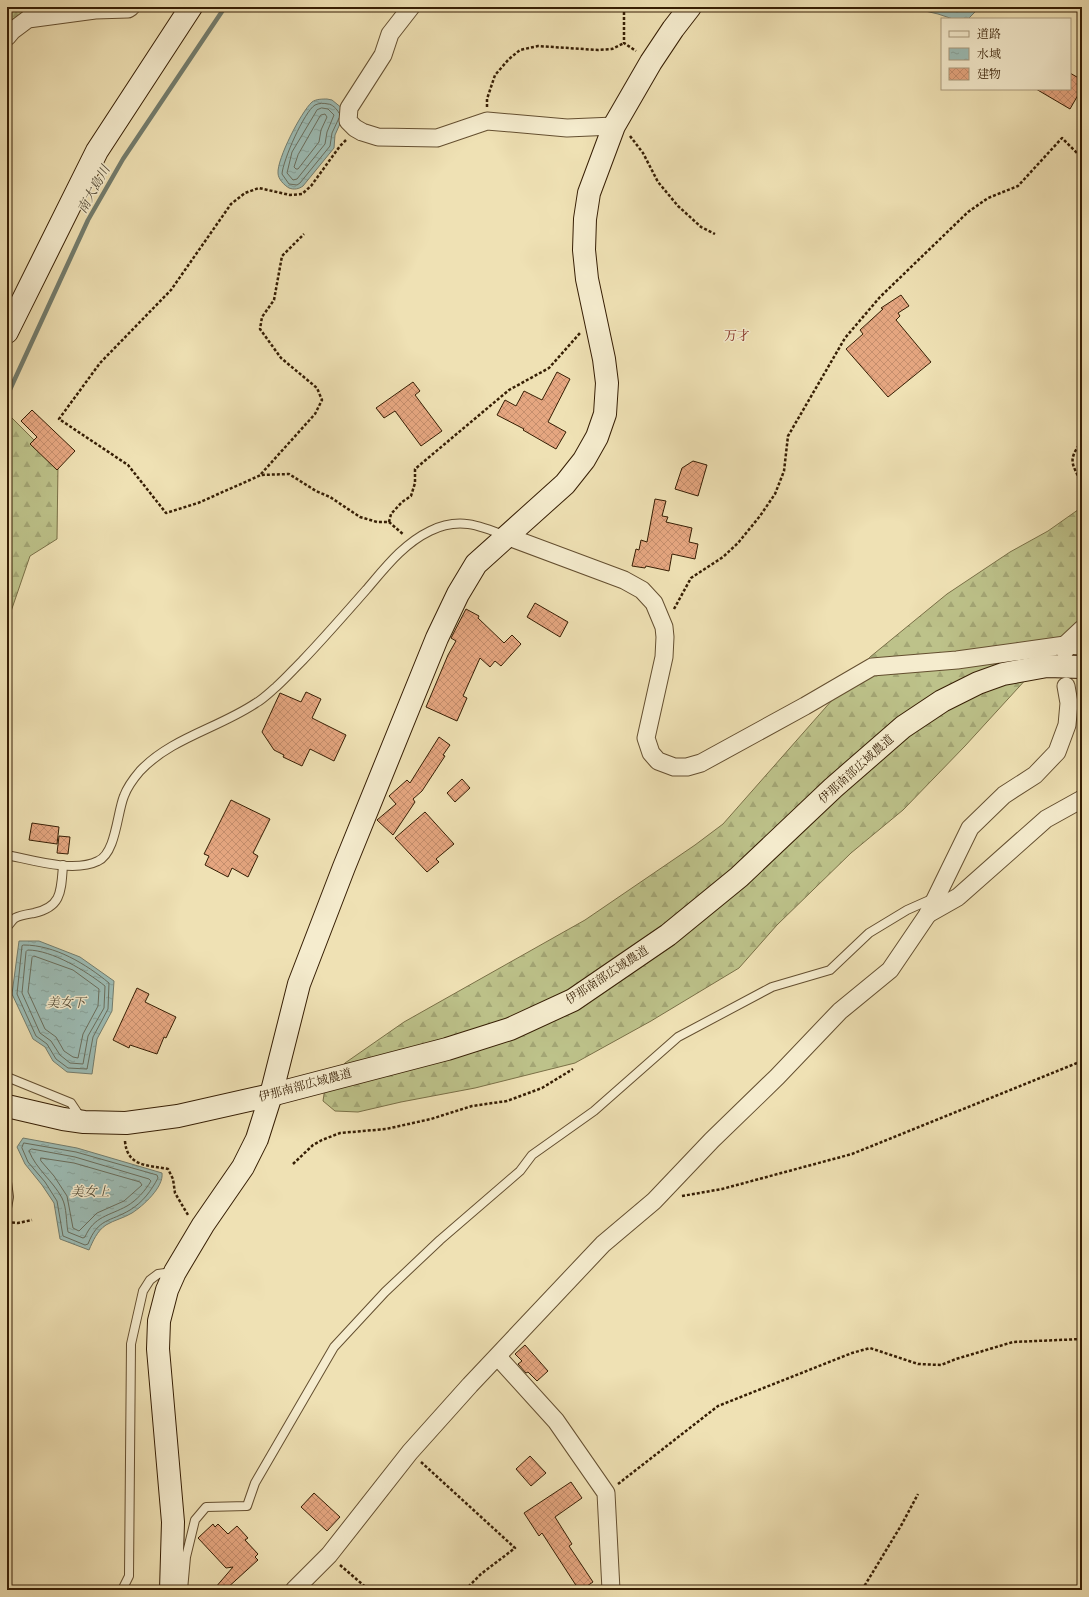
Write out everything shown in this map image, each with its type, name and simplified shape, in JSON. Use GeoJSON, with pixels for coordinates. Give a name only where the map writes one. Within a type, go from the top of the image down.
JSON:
{"type":"FeatureCollection","features":[{"type":"Feature","properties":{"kind":"street"},"geometry":{"type":"LineString","coordinates":[[7,37],[12,31],[28,19],[95,10],[128,9],[131,7]]}},
{"type":"Feature","properties":{"kind":"street"},"geometry":{"type":"LineString","coordinates":[[7,332],[97,151],[191,7]]}},
{"type":"Feature","properties":{"kind":"street"},"geometry":{"type":"LineString","coordinates":[[411,7],[390,34],[383,55],[349,108],[348,121],[355,128],[378,137],[436,138],[487,121],[567,128],[614,126]]}},
{"type":"Feature","properties":{"kind":"street"},"geometry":{"type":"LineString","coordinates":[[171,1590],[173,1522],[158,1349],[159,1321],[167,1290],[175,1272],[203,1225],[243,1167],[257,1139],[272,1095],[299,984],[344,867],[437,638],[458,594],[476,564],[566,484],[584,460],[597,437],[605,414],[607,383],[604,360],[587,279],[584,250],[584,219],[588,193],[614,126],[672,29],[690,7]]}},
{"type":"Feature","properties":{"kind":"street"},"geometry":{"type":"LineString","coordinates":[[506,536],[624,580],[642,590],[654,603],[664,627],[664,657],[646,738],[651,753],[658,761],[674,767],[687,767],[701,763],[805,706],[872,667],[957,660],[1082,646]]}},
{"type":"Feature","properties":{"kind":"street"},"geometry":{"type":"LineString","coordinates":[[1065,649],[1082,629]]}},
{"type":"Feature","properties":{"kind":"street","name":"伊那南部広域農道"},"geometry":{"type":"LineString","coordinates":[[8,1110],[84,1122],[126,1123],[178,1116],[272,1095],[454,1046],[510,1029],[573,1000],[668,935],[739,877],[833,788],[904,727],[942,701],[1003,674],[1047,666],[1082,667]]}},
{"type":"Feature","properties":{"kind":"street"},"geometry":{"type":"LineString","coordinates":[[294,1590],[328,1555],[410,1452],[470,1385],[603,1244],[654,1201],[712,1140],[776,1078],[840,1012],[890,970],[928,914],[970,828],[1004,796],[1035,775],[1057,752],[1067,725],[1069,703],[1066,686]]}},
{"type":"Feature","properties":{"kind":"street"},"geometry":{"type":"LineString","coordinates":[[928,914],[958,897],[1046,819],[1082,799]]}},
{"type":"Feature","properties":{"kind":"street"},"geometry":{"type":"LineString","coordinates":[[498,1357],[556,1421],[606,1494],[611,1590]]}},
{"type":"Feature","properties":{"kind":"lane"},"geometry":{"type":"LineString","coordinates":[[7,855],[63,866],[83,865],[97,862],[104,858],[111,846],[124,795],[140,772],[155,758],[175,744],[256,704],[278,686],[318,644],[393,558],[411,542],[433,529],[455,523],[480,525],[506,536]]}},
{"type":"Feature","properties":{"kind":"lane"},"geometry":{"type":"LineString","coordinates":[[7,927],[16,917],[40,912],[53,906],[61,886],[63,866]]}},
{"type":"Feature","properties":{"kind":"lane"},"geometry":{"type":"LineString","coordinates":[[183,1590],[186,1557],[195,1520],[206,1507],[247,1506],[255,1482],[334,1347],[385,1292],[440,1240],[520,1171],[532,1155],[594,1111],[678,1037],[772,987],[830,970],[869,933],[907,910],[936,897]]}},
{"type":"Feature","properties":{"kind":"lane"},"geometry":{"type":"LineString","coordinates":[[7,1077],[71,1103],[84,1122]]}},
{"type":"Feature","properties":{"kind":"lane"},"geometry":{"type":"LineString","coordinates":[[7,1182],[9,1197],[7,1208]]}},
{"type":"Feature","properties":{"kind":"lane"},"geometry":{"type":"LineString","coordinates":[[122,1590],[129,1576],[130,1358],[132,1337],[143,1291],[150,1280],[158,1274],[175,1272]]}},
{"type":"Feature","properties":{"kind":"path"},"geometry":{"type":"LineString","coordinates":[[624,7],[624,43]]}},
{"type":"Feature","properties":{"kind":"path"},"geometry":{"type":"LineString","coordinates":[[624,43],[651,62]]}},
{"type":"Feature","properties":{"kind":"path"},"geometry":{"type":"LineString","coordinates":[[487,121],[487,99],[495,76],[509,59],[520,50],[538,46],[598,50],[612,49],[624,43]]}},
{"type":"Feature","properties":{"kind":"path"},"geometry":{"type":"LineString","coordinates":[[614,126],[628,135],[643,153],[658,182],[678,206],[701,227],[716,234]]}},
{"type":"Feature","properties":{"kind":"path"},"geometry":{"type":"LineString","coordinates":[[304,234],[282,256],[274,300],[262,317],[260,329],[281,358],[317,388],[322,400],[315,414],[261,474],[198,503],[166,514],[128,465],[59,419],[100,363],[171,290],[230,204],[245,193],[259,188],[290,195],[302,194],[311,186],[340,146],[351,136],[362,132]]}},
{"type":"Feature","properties":{"kind":"path"},"geometry":{"type":"LineString","coordinates":[[664,627],[691,578],[723,557],[738,543],[760,516],[775,494],[784,471],[788,436],[845,338],[880,297],[968,212],[988,198],[1018,186],[1062,138],[1082,158]]}},
{"type":"Feature","properties":{"kind":"path"},"geometry":{"type":"LineString","coordinates":[[390,522],[391,514],[402,502],[411,496],[415,483],[415,468],[509,390],[549,368],[568,348],[594,316]]}},
{"type":"Feature","properties":{"kind":"path"},"geometry":{"type":"LineString","coordinates":[[1082,441],[1073,453],[1072,462],[1082,484]]}},
{"type":"Feature","properties":{"kind":"path"},"geometry":{"type":"LineString","coordinates":[[261,474],[289,474],[316,491],[330,497],[360,517],[377,522],[390,522],[411,542]]}},
{"type":"Feature","properties":{"kind":"path"},"geometry":{"type":"LineString","coordinates":[[654,1201],[722,1189],[852,1154],[1082,1061]]}},
{"type":"Feature","properties":{"kind":"path"},"geometry":{"type":"LineString","coordinates":[[293,1164],[313,1145],[340,1133],[386,1129],[431,1119],[472,1106],[507,1102],[542,1088],[573,1069]]}},
{"type":"Feature","properties":{"kind":"path"},"geometry":{"type":"LineString","coordinates":[[125,1134],[126,1151],[131,1158],[140,1164],[168,1169],[173,1179],[175,1193],[185,1212],[190,1218]]}},
{"type":"Feature","properties":{"kind":"path"},"geometry":{"type":"LineString","coordinates":[[7,1222],[18,1223],[32,1220]]}},
{"type":"Feature","properties":{"kind":"path"},"geometry":{"type":"LineString","coordinates":[[606,1494],[718,1406],[852,1353],[870,1348],[918,1364],[942,1365],[956,1359],[1013,1342],[1082,1339]]}},
{"type":"Feature","properties":{"kind":"path"},"geometry":{"type":"LineString","coordinates":[[410,1452],[515,1548],[481,1574],[465,1590]]}},
{"type":"Feature","properties":{"kind":"path"},"geometry":{"type":"LineString","coordinates":[[862,1590],[902,1524],[918,1494]]}},
{"type":"Feature","properties":{"kind":"path"},"geometry":{"type":"LineString","coordinates":[[328,1555],[368,1590]]}},
{"type":"Feature","properties":{"kind":"green space"},"geometry":{"type":"Polygon","coordinates":[[[7,7],[53,7],[7,27],[7,7]]]}},
{"type":"Feature","properties":{"kind":"green space"},"geometry":{"type":"Polygon","coordinates":[[[10,416],[58,464],[57,539],[30,556],[7,623],[7,424],[10,416]]]}},
{"type":"Feature","properties":{"kind":"green space"},"geometry":{"type":"Polygon","coordinates":[[[1082,507],[1082,618],[965,746],[903,810],[851,853],[777,925],[739,968],[651,1021],[575,1063],[475,1088],[358,1112],[335,1111],[323,1101],[325,1088],[345,1063],[404,1022],[585,920],[695,845],[723,824],[870,657],[947,594],[1010,552],[1048,531],[1082,507]]]}},
{"type":"Feature","properties":{"kind":"water"},"geometry":{"type":"Polygon","coordinates":[[[908,7],[980,7],[969,18],[950,18],[908,7]]]}},
{"type":"Feature","properties":{"kind":"water"},"geometry":{"type":"Polygon","coordinates":[[[315,100],[332,100],[343,109],[343,117],[335,135],[334,148],[303,186],[296,189],[289,188],[282,182],[278,173],[281,157],[285,147],[307,107],[315,100]]]}},
{"type":"Feature","properties":{"kind":"water","name":"美女下"},"geometry":{"type":"Polygon","coordinates":[[[19,941],[39,941],[80,957],[114,981],[112,1011],[97,1039],[92,1074],[67,1072],[53,1061],[45,1047],[33,1039],[12,994],[19,941]]]}},
{"type":"Feature","properties":{"kind":"water","name":"美女上"},"geometry":{"type":"Polygon","coordinates":[[[23,1138],[77,1148],[162,1173],[162,1178],[152,1196],[142,1206],[129,1215],[103,1227],[96,1236],[89,1250],[60,1239],[54,1203],[25,1164],[17,1147],[23,1138]]]}},
{"type":"Feature","properties":{"kind":"building"},"geometry":{"type":"Polygon","coordinates":[[[1071,74],[1082,80],[1082,88],[1070,109],[1038,90],[1071,90],[1071,74]]]}},
{"type":"Feature","properties":{"kind":"building"},"geometry":{"type":"Polygon","coordinates":[[[901,295],[909,306],[898,313],[900,316],[896,320],[931,362],[888,397],[846,349],[863,334],[860,330],[883,309],[881,308],[901,295]]]}},
{"type":"Feature","properties":{"kind":"building"},"geometry":{"type":"Polygon","coordinates":[[[557,372],[570,379],[548,422],[566,432],[556,449],[523,430],[524,429],[497,415],[505,400],[516,406],[524,391],[542,400],[557,372]]]}},
{"type":"Feature","properties":{"kind":"building"},"geometry":{"type":"Polygon","coordinates":[[[413,382],[420,391],[415,395],[442,431],[421,446],[395,411],[384,418],[376,408],[413,382]]]}},
{"type":"Feature","properties":{"kind":"building"},"geometry":{"type":"Polygon","coordinates":[[[32,410],[75,451],[57,470],[30,444],[37,437],[21,421],[32,410]]]}},
{"type":"Feature","properties":{"kind":"building"},"geometry":{"type":"Polygon","coordinates":[[[693,461],[707,465],[698,496],[675,489],[682,468],[693,461]]]}},
{"type":"Feature","properties":{"kind":"building"},"geometry":{"type":"Polygon","coordinates":[[[655,499],[666,501],[662,516],[668,517],[666,522],[692,528],[689,542],[698,544],[695,559],[672,554],[669,571],[646,566],[645,568],[632,566],[636,549],[639,550],[641,540],[647,542],[655,499]]]}},
{"type":"Feature","properties":{"kind":"building"},"geometry":{"type":"Polygon","coordinates":[[[535,603],[568,622],[560,637],[527,617],[535,603]]]}},
{"type":"Feature","properties":{"kind":"building"},"geometry":{"type":"Polygon","coordinates":[[[466,609],[479,616],[478,618],[504,643],[512,635],[521,644],[501,666],[495,661],[490,667],[480,658],[463,696],[467,698],[457,721],[426,707],[448,655],[456,641],[451,638],[466,609]]]}},
{"type":"Feature","properties":{"kind":"building"},"geometry":{"type":"Polygon","coordinates":[[[306,692],[321,699],[312,718],[346,735],[334,761],[310,749],[302,766],[283,757],[284,755],[274,750],[262,732],[280,693],[301,702],[306,692]]]}},
{"type":"Feature","properties":{"kind":"building"},"geometry":{"type":"Polygon","coordinates":[[[439,737],[450,745],[443,755],[445,756],[422,791],[413,799],[415,802],[393,835],[377,820],[396,804],[389,796],[407,780],[410,783],[439,737]]]}},
{"type":"Feature","properties":{"kind":"building"},"geometry":{"type":"Polygon","coordinates":[[[462,779],[470,788],[455,802],[447,793],[462,779]]]}},
{"type":"Feature","properties":{"kind":"building"},"geometry":{"type":"Polygon","coordinates":[[[231,800],[270,819],[253,853],[258,856],[248,877],[232,868],[228,877],[205,865],[209,856],[204,854],[231,800]]]}},
{"type":"Feature","properties":{"kind":"building"},"geometry":{"type":"Polygon","coordinates":[[[425,812],[454,844],[436,859],[439,862],[427,872],[395,838],[425,812]]]}},
{"type":"Feature","properties":{"kind":"building"},"geometry":{"type":"Polygon","coordinates":[[[32,823],[59,827],[57,844],[29,840],[32,823]]]}},
{"type":"Feature","properties":{"kind":"building"},"geometry":{"type":"Polygon","coordinates":[[[59,836],[70,837],[68,854],[57,853],[59,836]]]}},
{"type":"Feature","properties":{"kind":"building"},"geometry":{"type":"Polygon","coordinates":[[[137,988],[149,994],[145,1002],[176,1017],[166,1038],[164,1037],[157,1054],[130,1045],[129,1048],[113,1040],[137,988]]]}},
{"type":"Feature","properties":{"kind":"building"},"geometry":{"type":"Polygon","coordinates":[[[525,1345],[548,1371],[537,1381],[528,1372],[526,1373],[518,1364],[522,1361],[515,1354],[525,1345]]]}},
{"type":"Feature","properties":{"kind":"building"},"geometry":{"type":"Polygon","coordinates":[[[530,1456],[546,1473],[531,1486],[516,1469],[530,1456]]]}},
{"type":"Feature","properties":{"kind":"building"},"geometry":{"type":"Polygon","coordinates":[[[571,1482],[582,1498],[555,1517],[572,1544],[569,1546],[593,1582],[581,1590],[579,1590],[542,1533],[539,1536],[524,1513],[571,1482]]]}},
{"type":"Feature","properties":{"kind":"building"},"geometry":{"type":"Polygon","coordinates":[[[314,1493],[340,1517],[327,1531],[301,1507],[314,1493]]]}},
{"type":"Feature","properties":{"kind":"building"},"geometry":{"type":"Polygon","coordinates":[[[213,1524],[215,1527],[218,1524],[228,1534],[237,1526],[248,1538],[245,1540],[258,1554],[255,1557],[258,1560],[225,1590],[216,1590],[215,1588],[233,1567],[226,1568],[198,1538],[213,1524]]]}},
{"type":"Feature","properties":{"kind":"waterway","name":"南大島川"},"geometry":{"type":"LineString","coordinates":[[7,396],[88,220],[123,159],[225,7]]}},
{"type":"Feature","properties":{"kind":"district","name":"万才"},"geometry":{"type":"Point","coordinates":[737,335]}}]}
